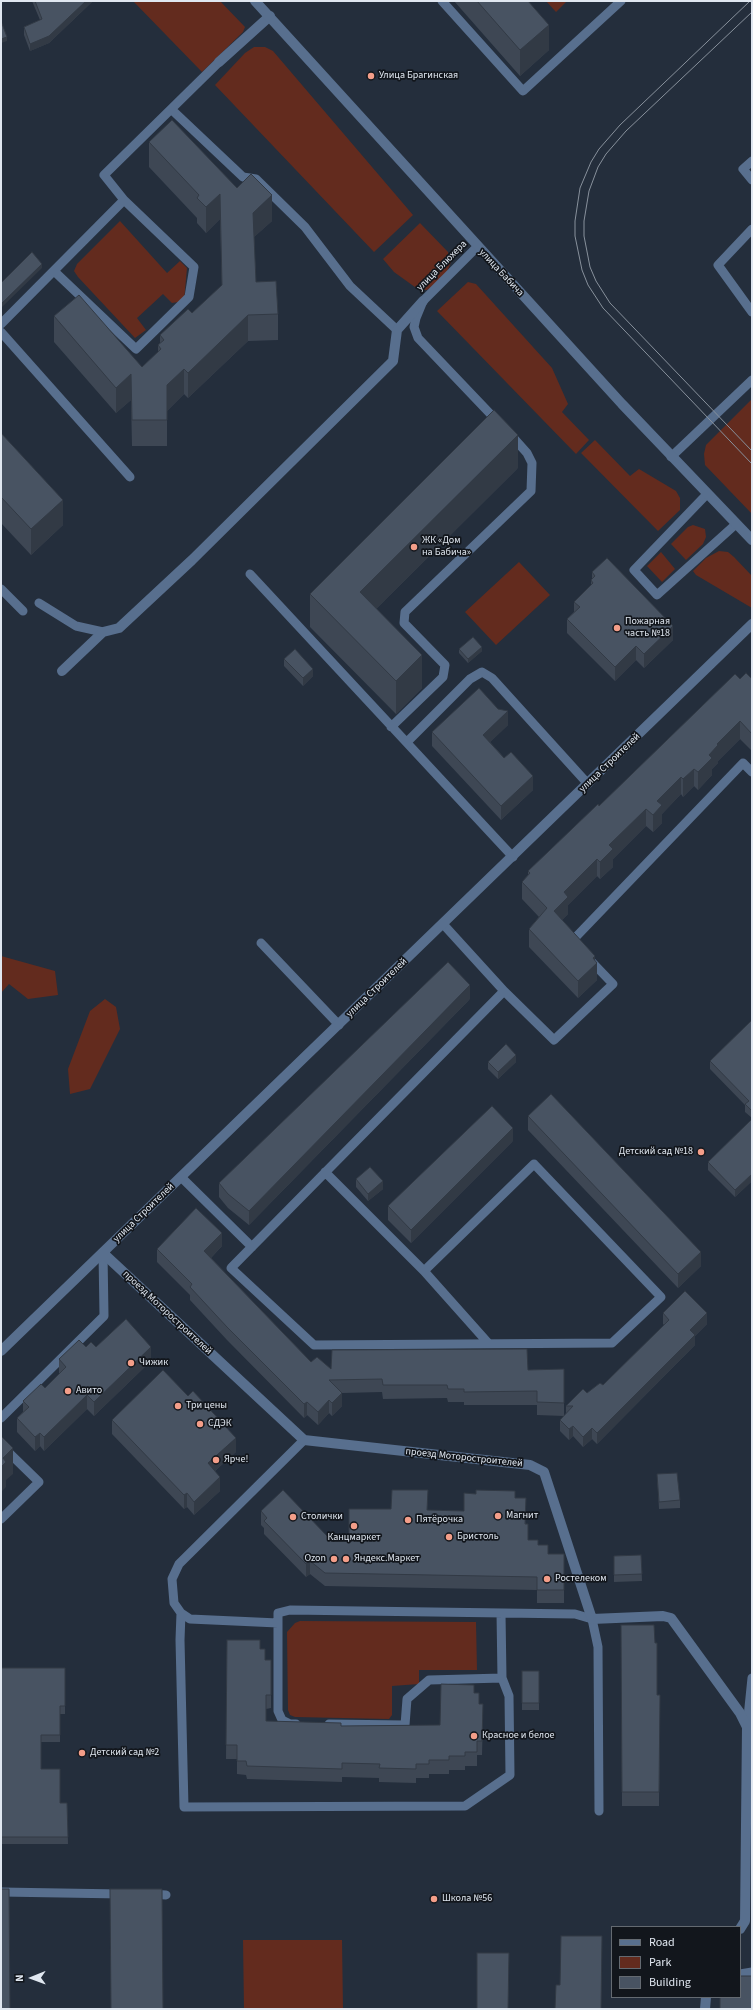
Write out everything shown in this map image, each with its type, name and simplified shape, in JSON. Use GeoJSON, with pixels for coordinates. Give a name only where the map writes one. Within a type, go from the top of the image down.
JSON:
{"type":"FeatureCollection","features":[{"type":"Feature","properties":{"kind":"street","name":"улица Бабича"},"geometry":{"type":"LineString","coordinates":[[255,1],[477,247],[671,457],[752,540]]}},
{"type":"Feature","properties":{"kind":"street"},"geometry":{"type":"LineString","coordinates":[[219,62],[270,16]]}},
{"type":"Feature","properties":{"kind":"street"},"geometry":{"type":"LineString","coordinates":[[62,671],[103,632],[119,628],[170,581],[393,361],[397,330],[423,301]]}},
{"type":"Feature","properties":{"kind":"street","name":"улица Строителей"},"geometry":{"type":"LineString","coordinates":[[2,1348],[103,1253],[752,624]]}},
{"type":"Feature","properties":{"kind":"street","name":"проезд Моторостроителей"},"geometry":{"type":"LineString","coordinates":[[103,1253],[304,1440],[530,1465],[544,1472],[592,1619]]}},
{"type":"Feature","properties":{"kind":"street"},"geometry":{"type":"LineString","coordinates":[[592,1619],[662,1616],[670,1618],[740,1713],[747,1727],[745,1921],[741,1927]]}},
{"type":"Feature","properties":{"kind":"street"},"geometry":{"type":"LineString","coordinates":[[705,2009],[706,1998]]}},
{"type":"Feature","properties":{"kind":"lane"},"geometry":{"type":"LineString","coordinates":[[442,1],[523,92],[621,1]]}},
{"type":"Feature","properties":{"kind":"lane"},"geometry":{"type":"LineString","coordinates":[[54,271],[136,349],[189,297],[194,267],[124,200],[104,175],[219,62]]}},
{"type":"Feature","properties":{"kind":"lane"},"geometry":{"type":"LineString","coordinates":[[171,109],[243,177],[256,178],[305,227],[350,286],[397,330]]}},
{"type":"Feature","properties":{"kind":"lane"},"geometry":{"type":"LineString","coordinates":[[752,161],[744,169],[752,180]]}},
{"type":"Feature","properties":{"kind":"lane"},"geometry":{"type":"LineString","coordinates":[[1,324],[124,200]]}},
{"type":"Feature","properties":{"kind":"lane"},"geometry":{"type":"LineString","coordinates":[[752,229],[718,266],[752,312]]}},
{"type":"Feature","properties":{"kind":"lane","name":"улица Блюхера"},"geometry":{"type":"LineString","coordinates":[[423,301],[477,247]]}},
{"type":"Feature","properties":{"kind":"lane"},"geometry":{"type":"LineString","coordinates":[[391,727],[443,677],[445,665],[404,623],[405,612],[531,491],[532,463],[527,453],[418,338],[414,327],[423,301]]}},
{"type":"Feature","properties":{"kind":"lane"},"geometry":{"type":"LineString","coordinates":[[1,332],[130,477]]}},
{"type":"Feature","properties":{"kind":"lane"},"geometry":{"type":"LineString","coordinates":[[671,457],[752,380]]}},
{"type":"Feature","properties":{"kind":"lane"},"geometry":{"type":"LineString","coordinates":[[707,494],[658,543],[634,570],[657,596],[736,524]]}},
{"type":"Feature","properties":{"kind":"lane"},"geometry":{"type":"LineString","coordinates":[[250,574],[513,857]]}},
{"type":"Feature","properties":{"kind":"lane"},"geometry":{"type":"LineString","coordinates":[[1,589],[23,611]]}},
{"type":"Feature","properties":{"kind":"lane"},"geometry":{"type":"LineString","coordinates":[[39,603],[76,626],[103,632]]}},
{"type":"Feature","properties":{"kind":"lane"},"geometry":{"type":"LineString","coordinates":[[407,742],[470,680],[482,672],[492,678],[588,784]]}},
{"type":"Feature","properties":{"kind":"lane"},"geometry":{"type":"LineString","coordinates":[[443,924],[504,990],[554,1040],[613,984],[572,941],[743,763],[752,772]]}},
{"type":"Feature","properties":{"kind":"lane"},"geometry":{"type":"LineString","coordinates":[[261,943],[339,1025]]}},
{"type":"Feature","properties":{"kind":"lane"},"geometry":{"type":"LineString","coordinates":[[424,1271],[534,1164],[661,1297],[612,1343],[314,1345],[231,1268],[504,990]]}},
{"type":"Feature","properties":{"kind":"lane"},"geometry":{"type":"LineString","coordinates":[[325,1172],[424,1271],[488,1344]]}},
{"type":"Feature","properties":{"kind":"lane"},"geometry":{"type":"LineString","coordinates":[[181,1177],[252,1247]]}},
{"type":"Feature","properties":{"kind":"lane"},"geometry":{"type":"LineString","coordinates":[[1,1418],[104,1316],[103,1253]]}},
{"type":"Feature","properties":{"kind":"lane"},"geometry":{"type":"LineString","coordinates":[[278,1623],[190,1618],[181,1613],[174,1603],[172,1578],[179,1564],[304,1440]]}},
{"type":"Feature","properties":{"kind":"lane"},"geometry":{"type":"LineString","coordinates":[[1,1445],[39,1482],[1,1519]]}},
{"type":"Feature","properties":{"kind":"lane"},"geometry":{"type":"LineString","coordinates":[[306,1724],[290,1724],[282,1720],[278,1711],[278,1614],[290,1610],[575,1614],[592,1619],[598,1647],[599,1811]]}},
{"type":"Feature","properties":{"kind":"lane"},"geometry":{"type":"LineString","coordinates":[[181,1613],[180,1640],[184,1807],[464,1806],[510,1775],[509,1696],[502,1678],[502,1613]]}},
{"type":"Feature","properties":{"kind":"lane"},"geometry":{"type":"LineString","coordinates":[[321,1724],[405,1725],[407,1699],[429,1680],[502,1678]]}},
{"type":"Feature","properties":{"kind":"lane"},"geometry":{"type":"LineString","coordinates":[[747,1727],[752,1678]]}},
{"type":"Feature","properties":{"kind":"lane"},"geometry":{"type":"LineString","coordinates":[[1,1892],[166,1895]]}},
{"type":"Feature","properties":{"kind":"lane"},"geometry":{"type":"LineString","coordinates":[[741,1974],[752,1972]]}},
{"type":"Feature","properties":{"kind":"green space"},"geometry":{"type":"Polygon","coordinates":[[[133,1],[220,1],[245,27],[243,32],[202,72],[133,1]]]}},
{"type":"Feature","properties":{"kind":"green space"},"geometry":{"type":"Polygon","coordinates":[[[546,1],[567,1],[556,12],[546,1]]]}},
{"type":"Feature","properties":{"kind":"green space"},"geometry":{"type":"Polygon","coordinates":[[[254,47],[265,47],[273,51],[413,215],[374,252],[215,85],[245,53],[254,47]]]}},
{"type":"Feature","properties":{"kind":"green space"},"geometry":{"type":"Polygon","coordinates":[[[120,221],[167,273],[180,261],[187,268],[184,301],[172,303],[163,294],[137,318],[146,330],[135,338],[74,271],[77,264],[120,221]]]}},
{"type":"Feature","properties":{"kind":"green space"},"geometry":{"type":"Polygon","coordinates":[[[420,223],[448,252],[451,262],[447,272],[435,285],[427,290],[419,290],[394,272],[383,259],[420,223]]]}},
{"type":"Feature","properties":{"kind":"green space"},"geometry":{"type":"Polygon","coordinates":[[[468,282],[476,284],[552,368],[568,404],[562,412],[589,440],[576,454],[437,311],[468,282]]]}},
{"type":"Feature","properties":{"kind":"green space"},"geometry":{"type":"Polygon","coordinates":[[[752,399],[752,514],[705,465],[704,454],[706,445],[752,399]]]}},
{"type":"Feature","properties":{"kind":"green space"},"geometry":{"type":"Polygon","coordinates":[[[595,440],[630,476],[639,469],[676,491],[680,498],[680,510],[658,531],[581,453],[595,440]]]}},
{"type":"Feature","properties":{"kind":"green space"},"geometry":{"type":"Polygon","coordinates":[[[693,525],[705,529],[706,537],[703,544],[686,560],[671,544],[688,527],[693,525]]]}},
{"type":"Feature","properties":{"kind":"green space"},"geometry":{"type":"Polygon","coordinates":[[[719,551],[728,552],[752,576],[752,608],[696,575],[693,571],[706,558],[719,551]]]}},
{"type":"Feature","properties":{"kind":"green space"},"geometry":{"type":"Polygon","coordinates":[[[661,552],[675,569],[662,582],[647,566],[661,552]]]}},
{"type":"Feature","properties":{"kind":"green space"},"geometry":{"type":"Polygon","coordinates":[[[519,562],[550,595],[496,645],[465,612],[519,562]]]}},
{"type":"Feature","properties":{"kind":"green space"},"geometry":{"type":"Polygon","coordinates":[[[1,956],[55,971],[58,995],[28,999],[9,984],[1,993],[1,956]]]}},
{"type":"Feature","properties":{"kind":"green space"},"geometry":{"type":"Polygon","coordinates":[[[105,999],[116,1007],[120,1029],[90,1089],[70,1094],[68,1069],[90,1011],[105,999]]]}},
{"type":"Feature","properties":{"kind":"green space"},"geometry":{"type":"Polygon","coordinates":[[[300,1621],[476,1622],[477,1670],[419,1670],[419,1684],[392,1686],[392,1715],[389,1719],[295,1717],[290,1715],[288,1710],[287,1632],[295,1623],[300,1621]]]}},
{"type":"Feature","properties":{"kind":"green space"},"geometry":{"type":"Polygon","coordinates":[[[243,1940],[342,1940],[343,2009],[244,2009],[243,1940]]]}},
{"type":"Feature","properties":{"kind":"building"},"geometry":{"type":"Polygon","coordinates":[[[35,1],[86,1],[49,36],[30,44],[24,27],[42,19],[35,1]]]}},
{"type":"Feature","properties":{"kind":"building"},"geometry":{"type":"Polygon","coordinates":[[[477,1],[528,1],[549,25],[520,50],[477,1]]]}},
{"type":"Feature","properties":{"kind":"building"},"geometry":{"type":"Polygon","coordinates":[[[1,21],[7,37],[1,39],[1,21]]]}},
{"type":"Feature","properties":{"kind":"building"},"geometry":{"type":"Polygon","coordinates":[[[172,120],[237,188],[251,174],[272,195],[253,213],[256,282],[276,281],[278,314],[248,315],[188,373],[184,369],[167,385],[167,420],[132,420],[131,374],[116,388],[54,316],[79,295],[142,367],[161,349],[158,345],[164,340],[160,335],[188,309],[192,313],[222,285],[220,194],[206,207],[197,198],[199,195],[149,142],[172,120]]]}},
{"type":"Feature","properties":{"kind":"building"},"geometry":{"type":"Polygon","coordinates":[[[32,252],[42,264],[1,304],[1,283],[32,252]]]}},
{"type":"Feature","properties":{"kind":"building"},"geometry":{"type":"Polygon","coordinates":[[[494,410],[518,435],[360,592],[422,655],[396,681],[310,594],[494,410]]]}},
{"type":"Feature","properties":{"kind":"building"},"geometry":{"type":"Polygon","coordinates":[[[1,433],[63,500],[31,529],[1,497],[1,433]]]}},
{"type":"Feature","properties":{"kind":"building","name":"Пожарная часть №18"},"geometry":{"type":"Polygon","coordinates":[[[607,558],[673,626],[644,654],[636,646],[615,667],[567,619],[580,607],[574,602],[593,583],[591,580],[595,576],[592,572],[607,558]]]}},
{"type":"Feature","properties":{"kind":"building"},"geometry":{"type":"Polygon","coordinates":[[[473,637],[482,647],[468,659],[459,649],[473,637]]]}},
{"type":"Feature","properties":{"kind":"building"},"geometry":{"type":"Polygon","coordinates":[[[295,649],[313,669],[303,678],[284,659],[295,649]]]}},
{"type":"Feature","properties":{"kind":"building"},"geometry":{"type":"Polygon","coordinates":[[[746,673],[752,679],[752,734],[740,721],[717,744],[718,745],[709,755],[712,758],[698,772],[694,769],[683,779],[681,777],[657,801],[662,805],[653,815],[646,809],[609,845],[613,849],[600,862],[597,859],[564,892],[568,897],[554,911],[595,956],[593,958],[597,963],[578,981],[529,929],[547,908],[522,882],[530,873],[528,871],[598,804],[599,806],[735,674],[740,679],[746,673]]]}},
{"type":"Feature","properties":{"kind":"building"},"geometry":{"type":"Polygon","coordinates":[[[479,688],[498,709],[508,711],[483,735],[504,758],[511,752],[533,776],[501,806],[432,732],[479,688]]]}},
{"type":"Feature","properties":{"kind":"building"},"geometry":{"type":"Polygon","coordinates":[[[448,962],[470,985],[249,1211],[228,1194],[219,1183],[448,962]]]}},
{"type":"Feature","properties":{"kind":"building"},"geometry":{"type":"Polygon","coordinates":[[[752,1020],[752,1111],[745,1104],[749,1101],[710,1061],[752,1020]]]}},
{"type":"Feature","properties":{"kind":"building"},"geometry":{"type":"Polygon","coordinates":[[[506,1044],[516,1055],[498,1072],[488,1062],[506,1044]]]}},
{"type":"Feature","properties":{"kind":"building"},"geometry":{"type":"Polygon","coordinates":[[[551,1094],[701,1252],[678,1274],[528,1116],[551,1094]]]}},
{"type":"Feature","properties":{"kind":"building"},"geometry":{"type":"Polygon","coordinates":[[[492,1106],[513,1128],[411,1230],[388,1206],[492,1106]]]}},
{"type":"Feature","properties":{"kind":"building"},"geometry":{"type":"Polygon","coordinates":[[[752,1119],[752,1176],[751,1175],[735,1190],[708,1162],[752,1119]]]}},
{"type":"Feature","properties":{"kind":"building"},"geometry":{"type":"Polygon","coordinates":[[[370,1167],[383,1181],[368,1194],[356,1179],[370,1167]]]}},
{"type":"Feature","properties":{"kind":"building"},"geometry":{"type":"Polygon","coordinates":[[[196,1208],[222,1233],[204,1251],[311,1362],[317,1357],[331,1369],[332,1350],[527,1349],[528,1370],[564,1369],[564,1403],[537,1402],[537,1391],[464,1392],[464,1389],[448,1389],[447,1385],[383,1385],[382,1379],[329,1380],[342,1393],[332,1403],[329,1400],[318,1412],[307,1402],[304,1404],[227,1327],[190,1287],[192,1284],[157,1249],[196,1208]]]}},
{"type":"Feature","properties":{"kind":"building"},"geometry":{"type":"Polygon","coordinates":[[[685,1291],[707,1313],[690,1330],[695,1335],[597,1433],[592,1428],[583,1437],[573,1426],[569,1429],[560,1420],[573,1406],[566,1406],[583,1389],[587,1393],[600,1383],[603,1385],[669,1320],[663,1313],[685,1291]]]}},
{"type":"Feature","properties":{"kind":"building"},"geometry":{"type":"Polygon","coordinates":[[[126,1319],[151,1347],[94,1402],[87,1395],[44,1437],[40,1433],[35,1437],[17,1418],[29,1407],[23,1401],[41,1384],[45,1388],[66,1367],[59,1359],[79,1340],[86,1347],[91,1342],[96,1347],[126,1319]]]}},
{"type":"Feature","properties":{"kind":"building"},"geometry":{"type":"Polygon","coordinates":[[[163,1370],[188,1396],[193,1391],[236,1438],[208,1463],[220,1477],[194,1502],[187,1493],[184,1495],[112,1420],[163,1370]]]}},
{"type":"Feature","properties":{"kind":"building"},"geometry":{"type":"Polygon","coordinates":[[[1,1436],[13,1448],[3,1458],[6,1462],[1,1467],[1,1436]]]}},
{"type":"Feature","properties":{"kind":"building"},"geometry":{"type":"Polygon","coordinates":[[[677,1473],[680,1500],[659,1502],[657,1474],[677,1473]]]}},
{"type":"Feature","properties":{"kind":"building"},"geometry":{"type":"Polygon","coordinates":[[[283,1490],[328,1537],[349,1539],[349,1509],[391,1509],[392,1490],[428,1490],[427,1510],[464,1511],[464,1493],[476,1494],[476,1490],[515,1491],[515,1498],[526,1498],[525,1524],[528,1524],[528,1540],[538,1540],[538,1545],[548,1545],[548,1554],[564,1554],[564,1590],[537,1590],[537,1577],[325,1573],[310,1561],[306,1564],[264,1521],[267,1518],[261,1511],[283,1490]]]}},
{"type":"Feature","properties":{"kind":"building"},"geometry":{"type":"Polygon","coordinates":[[[641,1555],[642,1574],[614,1575],[614,1556],[641,1555]]]}},
{"type":"Feature","properties":{"kind":"building"},"geometry":{"type":"Polygon","coordinates":[[[621,1625],[654,1625],[655,1643],[657,1643],[657,1695],[660,1695],[659,1792],[622,1792],[621,1625]]]}},
{"type":"Feature","properties":{"kind":"building"},"geometry":{"type":"Polygon","coordinates":[[[227,1640],[260,1640],[260,1649],[265,1649],[265,1660],[271,1660],[271,1695],[266,1695],[266,1721],[341,1723],[341,1726],[440,1725],[441,1684],[474,1685],[474,1693],[479,1693],[479,1704],[483,1704],[482,1741],[477,1741],[477,1752],[465,1752],[465,1756],[449,1756],[449,1760],[429,1760],[429,1764],[416,1764],[416,1769],[379,1768],[380,1764],[342,1763],[342,1769],[247,1766],[246,1761],[237,1761],[237,1745],[226,1745],[227,1640]]]}},
{"type":"Feature","properties":{"kind":"building"},"geometry":{"type":"Polygon","coordinates":[[[1,1668],[65,1668],[65,1706],[60,1706],[60,1735],[41,1735],[41,1769],[60,1769],[60,1803],[67,1803],[68,1837],[1,1837],[1,1668]]]}},
{"type":"Feature","properties":{"kind":"building"},"geometry":{"type":"Polygon","coordinates":[[[522,1671],[539,1671],[539,1703],[522,1703],[522,1671]]]}},
{"type":"Feature","properties":{"kind":"building"},"geometry":{"type":"Polygon","coordinates":[[[1,1889],[9,1889],[10,2009],[1,2009],[1,1889]]]}},
{"type":"Feature","properties":{"kind":"building"},"geometry":{"type":"Polygon","coordinates":[[[110,1889],[162,1889],[163,2009],[111,2009],[110,1889]]]}},
{"type":"Feature","properties":{"kind":"building"},"geometry":{"type":"Polygon","coordinates":[[[561,1936],[602,1936],[601,2009],[555,2009],[556,1985],[560,1985],[561,1936]]]}},
{"type":"Feature","properties":{"kind":"building"},"geometry":{"type":"Polygon","coordinates":[[[477,1953],[509,1953],[508,2009],[477,2009],[477,1953]]]}},
{"type":"Feature","properties":{"kind":"building"},"geometry":{"type":"Polygon","coordinates":[[[741,1976],[752,1976],[752,2009],[720,2009],[720,1998],[741,1998],[741,1976]]]}},
{"type":"Feature","properties":{"kind":"tram line"},"geometry":{"type":"LineString","coordinates":[[750,1],[620,125],[599,149],[591,162],[580,188],[575,221],[575,236],[582,270],[588,285],[603,308],[752,464]]}},
{"type":"Feature","properties":{"kind":"tram line"},"geometry":{"type":"LineString","coordinates":[[752,12],[626,131],[606,154],[598,167],[589,191],[584,221],[584,236],[590,267],[596,281],[610,303],[752,451]]}},
{"type":"Feature","properties":{"kind":"place","name":"Улица Брагинская"},"geometry":{"type":"Point","coordinates":[371,76]}},
{"type":"Feature","properties":{"kind":"place","name":"ЖК «Дом на Бабича»"},"geometry":{"type":"Point","coordinates":[414,547]}},
{"type":"Feature","properties":{"kind":"place","name":"Пожарная часть №18"},"geometry":{"type":"Point","coordinates":[617,628]}},
{"type":"Feature","properties":{"kind":"place","name":"Детский сад №18"},"geometry":{"type":"Point","coordinates":[701,1152]}},
{"type":"Feature","properties":{"kind":"place","name":"Чижик"},"geometry":{"type":"Point","coordinates":[131,1363]}},
{"type":"Feature","properties":{"kind":"place","name":"Авито"},"geometry":{"type":"Point","coordinates":[68,1391]}},
{"type":"Feature","properties":{"kind":"place","name":"Три цены"},"geometry":{"type":"Point","coordinates":[178,1406]}},
{"type":"Feature","properties":{"kind":"place","name":"СДЭК"},"geometry":{"type":"Point","coordinates":[200,1424]}},
{"type":"Feature","properties":{"kind":"place","name":"Ярче!"},"geometry":{"type":"Point","coordinates":[216,1460]}},
{"type":"Feature","properties":{"kind":"place","name":"Магнит"},"geometry":{"type":"Point","coordinates":[498,1516]}},
{"type":"Feature","properties":{"kind":"place","name":"Столички"},"geometry":{"type":"Point","coordinates":[293,1517]}},
{"type":"Feature","properties":{"kind":"place","name":"Пятёрочка"},"geometry":{"type":"Point","coordinates":[408,1520]}},
{"type":"Feature","properties":{"kind":"place","name":"Канцмаркет"},"geometry":{"type":"Point","coordinates":[354,1526]}},
{"type":"Feature","properties":{"kind":"place","name":"Бристоль"},"geometry":{"type":"Point","coordinates":[449,1537]}},
{"type":"Feature","properties":{"kind":"place","name":"Ozon"},"geometry":{"type":"Point","coordinates":[334,1559]}},
{"type":"Feature","properties":{"kind":"place","name":"Яндекс.Маркет"},"geometry":{"type":"Point","coordinates":[346,1559]}},
{"type":"Feature","properties":{"kind":"place","name":"Ростелеком"},"geometry":{"type":"Point","coordinates":[547,1579]}},
{"type":"Feature","properties":{"kind":"place","name":"Красное и белое"},"geometry":{"type":"Point","coordinates":[474,1736]}},
{"type":"Feature","properties":{"kind":"place","name":"Детский сад №2"},"geometry":{"type":"Point","coordinates":[82,1753]}},
{"type":"Feature","properties":{"kind":"place","name":"Школа №56"},"geometry":{"type":"Point","coordinates":[434,1899]}}]}
